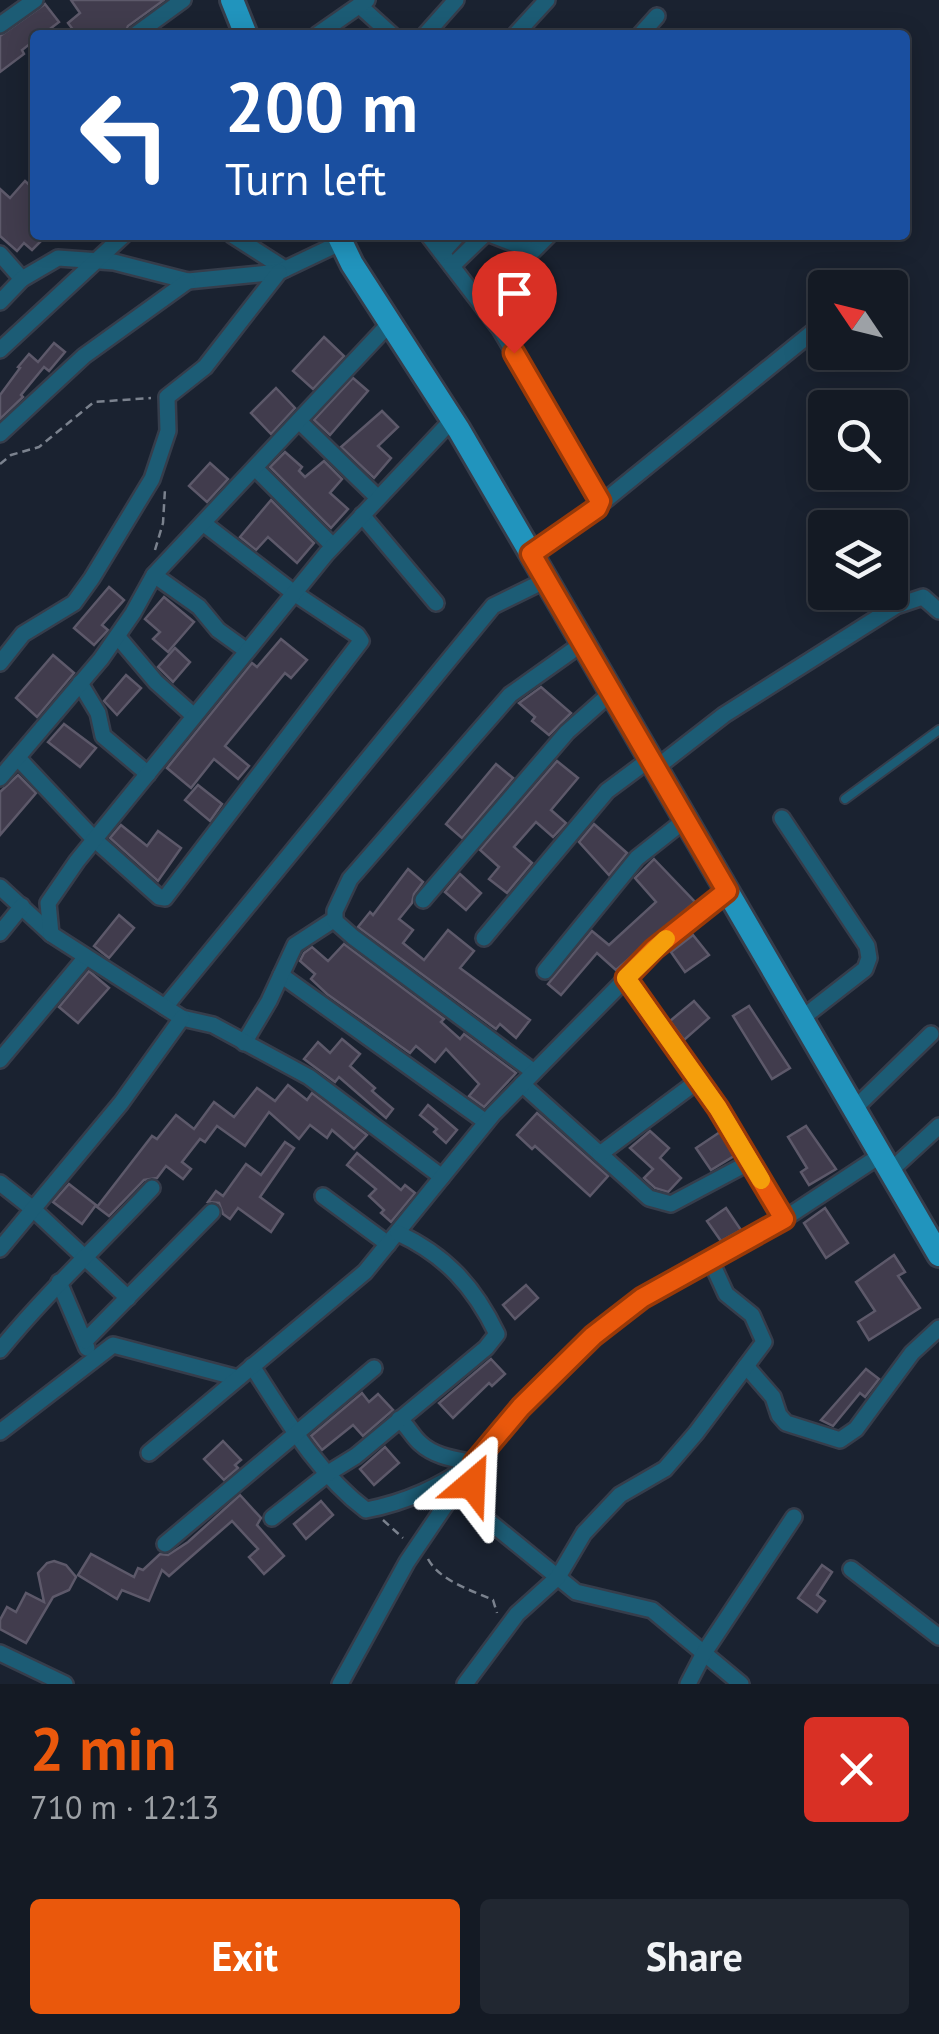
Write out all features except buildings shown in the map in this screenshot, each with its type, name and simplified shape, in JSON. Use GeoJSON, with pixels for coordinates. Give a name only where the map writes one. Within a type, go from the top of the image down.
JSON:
{"type":"FeatureCollection","features":[{"type":"Feature","properties":{"kind":"main road"},"geometry":{"type":"LineString","coordinates":[[232,0],[244,30]]}},
{"type":"Feature","properties":{"kind":"main road"},"geometry":{"type":"LineString","coordinates":[[341,240],[452,420],[939,1255]]}},
{"type":"Feature","properties":{"kind":"street"},"geometry":{"type":"LineString","coordinates":[[0,26],[35,0]]}},
{"type":"Feature","properties":{"kind":"street"},"geometry":{"type":"LineString","coordinates":[[143,30],[182,0]]}},
{"type":"Feature","properties":{"kind":"street"},"geometry":{"type":"LineString","coordinates":[[429,30],[456,0]]}},
{"type":"Feature","properties":{"kind":"street"},"geometry":{"type":"LineString","coordinates":[[520,30],[547,0]]}},
{"type":"Feature","properties":{"kind":"street"},"geometry":{"type":"LineString","coordinates":[[324,30],[364,3],[388,30]]}},
{"type":"Feature","properties":{"kind":"street"},"geometry":{"type":"LineString","coordinates":[[645,30],[658,16]]}},
{"type":"Feature","properties":{"kind":"street"},"geometry":{"type":"LineString","coordinates":[[0,350],[118,240]]}},
{"type":"Feature","properties":{"kind":"street"},"geometry":{"type":"LineString","coordinates":[[239,240],[282,270]]}},
{"type":"Feature","properties":{"kind":"street"},"geometry":{"type":"LineString","coordinates":[[0,302],[22,280],[58,258],[114,262],[188,281],[282,270],[338,240]]}},
{"type":"Feature","properties":{"kind":"street"},"geometry":{"type":"LineString","coordinates":[[432,240],[500,330],[598,494],[597,508]]}},
{"type":"Feature","properties":{"kind":"street"},"geometry":{"type":"LineString","coordinates":[[447,259],[456,240]]}},
{"type":"Feature","properties":{"kind":"street"},"geometry":{"type":"LineString","coordinates":[[447,259],[476,240]]}},
{"type":"Feature","properties":{"kind":"street"},"geometry":{"type":"LineString","coordinates":[[506,240],[533,250],[544,240]]}},
{"type":"Feature","properties":{"kind":"street"},"geometry":{"type":"LineString","coordinates":[[0,254],[22,280]]}},
{"type":"Feature","properties":{"kind":"street"},"geometry":{"type":"LineString","coordinates":[[0,664],[23,634],[74,603],[152,479],[168,431],[167,397],[204,367],[282,270]]}},
{"type":"Feature","properties":{"kind":"street"},"geometry":{"type":"LineString","coordinates":[[0,434],[84,356],[188,281]]}},
{"type":"Feature","properties":{"kind":"street"},"geometry":{"type":"LineString","coordinates":[[0,778],[118,637],[154,575],[390,324]]}},
{"type":"Feature","properties":{"kind":"street"},"geometry":{"type":"LineString","coordinates":[[531,554],[597,508],[808,336]]}},
{"type":"Feature","properties":{"kind":"street"},"geometry":{"type":"LineString","coordinates":[[51,934],[48,904],[94,840],[333,546],[452,420]]}},
{"type":"Feature","properties":{"kind":"street"},"geometry":{"type":"LineString","coordinates":[[299,421],[378,498]]}},
{"type":"Feature","properties":{"kind":"street"},"geometry":{"type":"LineString","coordinates":[[255,468],[333,546]]}},
{"type":"Feature","properties":{"kind":"street"},"geometry":{"type":"LineString","coordinates":[[362,515],[436,603]]}},
{"type":"Feature","properties":{"kind":"street"},"geometry":{"type":"LineString","coordinates":[[18,758],[94,840],[159,897],[165,898],[361,641],[203,523]]}},
{"type":"Feature","properties":{"kind":"street"},"geometry":{"type":"LineString","coordinates":[[154,575],[199,607],[218,630],[247,652]]}},
{"type":"Feature","properties":{"kind":"street"},"geometry":{"type":"LineString","coordinates":[[165,1007],[493,606],[546,580]]}},
{"type":"Feature","properties":{"kind":"street"},"geometry":{"type":"LineString","coordinates":[[484,938],[607,790],[896,606],[923,597],[939,610]]}},
{"type":"Feature","properties":{"kind":"street"},"geometry":{"type":"LineString","coordinates":[[118,637],[156,682],[194,716]]}},
{"type":"Feature","properties":{"kind":"street"},"geometry":{"type":"LineString","coordinates":[[582,643],[510,696],[350,879],[334,919],[528,1078],[600,1154],[649,1198],[670,1204],[750,1162]]}},
{"type":"Feature","properties":{"kind":"street"},"geometry":{"type":"LineString","coordinates":[[80,683],[98,713],[103,736],[148,774]]}},
{"type":"Feature","properties":{"kind":"street"},"geometry":{"type":"LineString","coordinates":[[423,900],[567,732],[612,692]]}},
{"type":"Feature","properties":{"kind":"street"},"geometry":{"type":"LineString","coordinates":[[782,818],[867,946],[869,958],[864,969],[801,1019]]}},
{"type":"Feature","properties":{"kind":"street"},"geometry":{"type":"LineString","coordinates":[[545,970],[637,858],[685,820]]}},
{"type":"Feature","properties":{"kind":"street"},"geometry":{"type":"LineString","coordinates":[[0,888],[51,934],[182,1018],[212,1025],[309,1078],[442,1178]]}},
{"type":"Feature","properties":{"kind":"street"},"geometry":{"type":"LineString","coordinates":[[149,1453],[365,1272],[486,1122],[654,949],[727,891]]}},
{"type":"Feature","properties":{"kind":"street"},"geometry":{"type":"LineString","coordinates":[[0,933],[22,906]]}},
{"type":"Feature","properties":{"kind":"street"},"geometry":{"type":"LineString","coordinates":[[244,1042],[295,945],[334,919]]}},
{"type":"Feature","properties":{"kind":"street"},"geometry":{"type":"LineString","coordinates":[[0,1060],[86,957]]}},
{"type":"Feature","properties":{"kind":"street"},"geometry":{"type":"LineString","coordinates":[[281,975],[486,1122]]}},
{"type":"Feature","properties":{"kind":"street"},"geometry":{"type":"LineString","coordinates":[[626,978],[699,1080],[784,1219]]}},
{"type":"Feature","properties":{"kind":"street"},"geometry":{"type":"LineString","coordinates":[[0,1249],[121,1103],[182,1018]]}},
{"type":"Feature","properties":{"kind":"street"},"geometry":{"type":"LineString","coordinates":[[854,1109],[931,1034]]}},
{"type":"Feature","properties":{"kind":"street"},"geometry":{"type":"LineString","coordinates":[[600,1154],[699,1080]]}},
{"type":"Feature","properties":{"kind":"street"},"geometry":{"type":"LineString","coordinates":[[340,1684],[380,1606],[474,1463],[521,1407],[593,1336],[642,1298],[886,1163],[939,1126]]}},
{"type":"Feature","properties":{"kind":"street"},"geometry":{"type":"LineString","coordinates":[[0,1184],[33,1209],[128,1298]]}},
{"type":"Feature","properties":{"kind":"street"},"geometry":{"type":"LineString","coordinates":[[0,1350],[44,1296],[87,1258],[152,1188]]}},
{"type":"Feature","properties":{"kind":"street"},"geometry":{"type":"LineString","coordinates":[[272,1518],[356,1456],[486,1348],[497,1334],[450,1264],[426,1246],[393,1238],[323,1196]]}},
{"type":"Feature","properties":{"kind":"street"},"geometry":{"type":"LineString","coordinates":[[84,1341],[212,1212]]}},
{"type":"Feature","properties":{"kind":"street"},"geometry":{"type":"LineString","coordinates":[[464,1684],[516,1614],[558,1577],[584,1533],[620,1495],[665,1470],[764,1342],[752,1316],[726,1294],[710,1259]]}},
{"type":"Feature","properties":{"kind":"street"},"geometry":{"type":"LineString","coordinates":[[59,1282],[93,1361]]}},
{"type":"Feature","properties":{"kind":"street"},"geometry":{"type":"LineString","coordinates":[[746,1366],[773,1397],[786,1423],[840,1440],[856,1429],[912,1353],[939,1328]]}},
{"type":"Feature","properties":{"kind":"street"},"geometry":{"type":"LineString","coordinates":[[0,1432],[113,1345],[238,1378]]}},
{"type":"Feature","properties":{"kind":"street"},"geometry":{"type":"LineString","coordinates":[[252,1366],[305,1449],[330,1472],[345,1494],[366,1510],[397,1504],[438,1487],[474,1463]]}},
{"type":"Feature","properties":{"kind":"street"},"geometry":{"type":"LineString","coordinates":[[165,1544],[374,1368]]}},
{"type":"Feature","properties":{"kind":"street"},"geometry":{"type":"LineString","coordinates":[[398,1420],[421,1444],[442,1456],[474,1463]]}},
{"type":"Feature","properties":{"kind":"street"},"geometry":{"type":"LineString","coordinates":[[474,1463],[470,1505],[576,1592],[652,1610],[741,1684]]}},
{"type":"Feature","properties":{"kind":"street"},"geometry":{"type":"LineString","coordinates":[[688,1684],[704,1653],[794,1517]]}},
{"type":"Feature","properties":{"kind":"street"},"geometry":{"type":"LineString","coordinates":[[852,1569],[939,1638]]}},
{"type":"Feature","properties":{"kind":"street"},"geometry":{"type":"LineString","coordinates":[[0,1653],[65,1684]]}},
{"type":"Feature","properties":{"kind":"lane"},"geometry":{"type":"LineString","coordinates":[[845,799],[939,730]]}},
{"type":"Feature","properties":{"kind":"path"},"geometry":{"type":"LineString","coordinates":[[0,464],[11,455],[39,447],[94,402],[167,397]]}},
{"type":"Feature","properties":{"kind":"path"},"geometry":{"type":"LineString","coordinates":[[152,479],[166,482],[154,575]]}},
{"type":"Feature","properties":{"kind":"path"},"geometry":{"type":"LineString","coordinates":[[366,1510],[388,1523],[452,1581],[493,1600],[498,1613],[498,1639]]}},
{"type":"Feature","properties":{"kind":"slow traffic"},"geometry":{"type":"LineString","coordinates":[[666,939],[626,978],[718,1108],[761,1180]]}},
{"type":"Feature","properties":{"kind":"route"},"geometry":{"type":"LineString","coordinates":[[472,1484],[474,1463],[521,1407],[593,1336],[642,1298],[784,1219],[718,1108],[626,978],[654,949],[727,891],[531,554],[597,508],[600,501],[514,353]]}}]}
